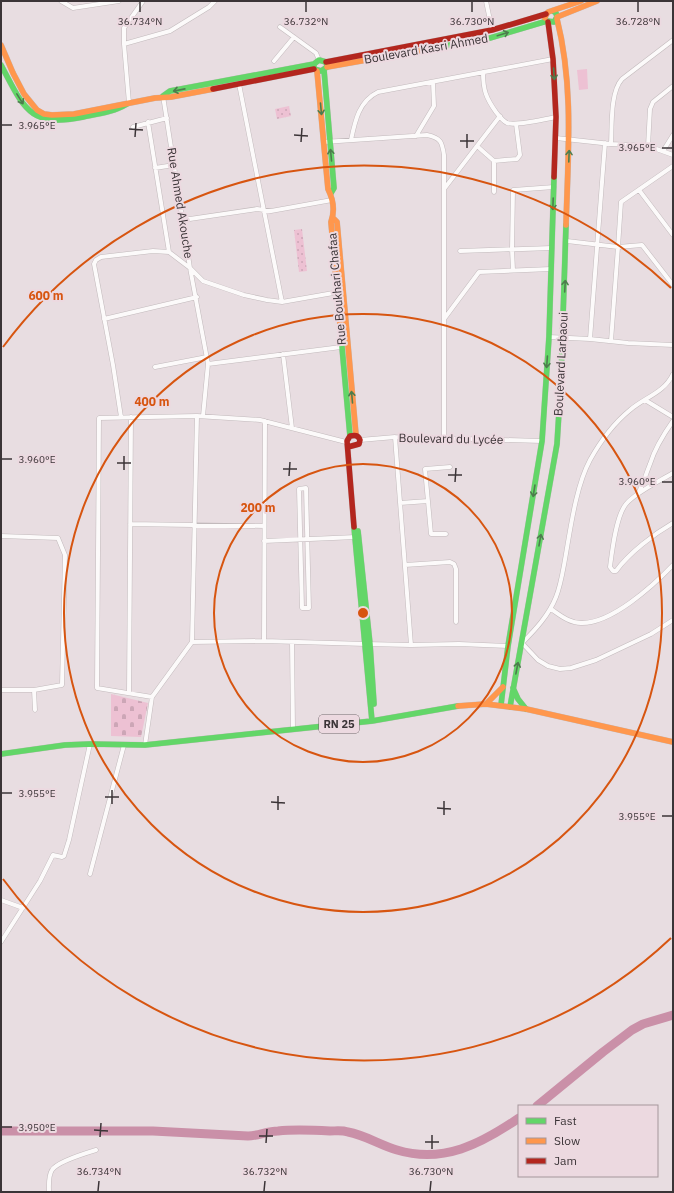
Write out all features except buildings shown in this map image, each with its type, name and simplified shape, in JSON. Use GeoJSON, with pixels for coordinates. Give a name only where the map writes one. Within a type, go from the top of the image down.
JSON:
{"type":"FeatureCollection","features":[{"type":"Feature","properties":{"kind":"main road"},"geometry":{"type":"LineString","coordinates":[[581,1],[549,11],[546,14],[546,18],[548,21],[554,22],[557,18],[597,1]]}},
{"type":"Feature","properties":{"kind":"main road"},"geometry":{"type":"LineString","coordinates":[[553,11],[556,13],[557,18]]}},
{"type":"Feature","properties":{"kind":"main road","name":"Boulevard Kasri Ahmed"},"geometry":{"type":"LineString","coordinates":[[326,66],[492,30],[546,14]]}},
{"type":"Feature","properties":{"kind":"main road","name":"Boulevard Larbaoui"},"geometry":{"type":"LineString","coordinates":[[510,707],[557,444],[563,337],[570,139],[565,55],[557,18]]}},
{"type":"Feature","properties":{"kind":"main road","name":"Boulevard Kasri Ahmed"},"geometry":{"type":"LineString","coordinates":[[326,66],[490,38],[548,21]]}},
{"type":"Feature","properties":{"kind":"main road","name":"Boulevard Larbaoui"},"geometry":{"type":"LineString","coordinates":[[501,705],[508,646],[542,441],[549,337],[556,138],[553,59],[548,21]]}},
{"type":"Feature","properties":{"kind":"main road"},"geometry":{"type":"LineString","coordinates":[[1,45],[19,83],[36,109],[44,114],[54,115],[69,114],[163,96],[171,97],[315,68]]}},
{"type":"Feature","properties":{"kind":"main road"},"geometry":{"type":"LineString","coordinates":[[327,142],[315,68],[319,60],[326,66],[328,188],[332,196]]}},
{"type":"Feature","properties":{"kind":"main road"},"geometry":{"type":"LineString","coordinates":[[9,63],[1,66],[19,100],[31,114],[46,120],[57,122],[74,120],[118,108],[129,103]]}},
{"type":"Feature","properties":{"kind":"main road"},"geometry":{"type":"LineString","coordinates":[[163,96],[170,91],[315,68],[321,71],[326,66]]}},
{"type":"Feature","properties":{"kind":"main road","name":"Rue Boukhari Chafaa"},"geometry":{"type":"LineString","coordinates":[[332,196],[333,218],[336,222],[340,292],[353,436]]}},
{"type":"Feature","properties":{"kind":"main road","name":"Rue Boukhari Chafaa"},"geometry":{"type":"LineString","coordinates":[[340,292],[341,346],[353,436]]}},
{"type":"Feature","properties":{"kind":"main road"},"geometry":{"type":"LineString","coordinates":[[349,445],[359,444],[359,437],[353,436],[347,438],[349,445],[368,644],[374,721]]}},
{"type":"Feature","properties":{"kind":"main road"},"geometry":{"type":"LineString","coordinates":[[486,704],[503,687],[513,688],[518,699],[526,709]]}},
{"type":"Feature","properties":{"kind":"main road","name":"RN 25"},"geometry":{"type":"LineString","coordinates":[[1,754],[65,745],[145,745],[374,721],[449,707],[486,704],[526,709],[673,742]]}},
{"type":"Feature","properties":{"kind":"street"},"geometry":{"type":"LineString","coordinates":[[61,1],[73,8],[119,1]]}},
{"type":"Feature","properties":{"kind":"street"},"geometry":{"type":"LineString","coordinates":[[129,103],[124,28],[143,1]]}},
{"type":"Feature","properties":{"kind":"street"},"geometry":{"type":"LineString","coordinates":[[124,44],[170,31],[209,7],[215,1]]}},
{"type":"Feature","properties":{"kind":"street"},"geometry":{"type":"LineString","coordinates":[[486,1],[492,30]]}},
{"type":"Feature","properties":{"kind":"street"},"geometry":{"type":"LineString","coordinates":[[280,27],[316,53],[319,60]]}},
{"type":"Feature","properties":{"kind":"street"},"geometry":{"type":"LineString","coordinates":[[274,61],[294,37]]}},
{"type":"Feature","properties":{"kind":"street"},"geometry":{"type":"LineString","coordinates":[[611,144],[614,98],[618,83],[673,40]]}},
{"type":"Feature","properties":{"kind":"street"},"geometry":{"type":"LineString","coordinates":[[351,140],[360,110],[370,96],[378,92],[553,59]]}},
{"type":"Feature","properties":{"kind":"street"},"geometry":{"type":"LineString","coordinates":[[483,72],[483,86],[488,101],[507,122],[516,124],[556,117]]}},
{"type":"Feature","properties":{"kind":"street"},"geometry":{"type":"LineString","coordinates":[[416,136],[434,106],[433,82]]}},
{"type":"Feature","properties":{"kind":"street"},"geometry":{"type":"LineString","coordinates":[[239,84],[282,302]]}},
{"type":"Feature","properties":{"kind":"street"},"geometry":{"type":"LineString","coordinates":[[648,146],[650,109],[653,102],[673,86]]}},
{"type":"Feature","properties":{"kind":"street","name":"Rue Ahmed Akouche"},"geometry":{"type":"LineString","coordinates":[[163,96],[190,268],[203,281],[244,295],[282,302],[340,292]]}},
{"type":"Feature","properties":{"kind":"street"},"geometry":{"type":"LineString","coordinates":[[444,190],[500,116]]}},
{"type":"Feature","properties":{"kind":"street"},"geometry":{"type":"LineString","coordinates":[[134,127],[167,118]]}},
{"type":"Feature","properties":{"kind":"street"},"geometry":{"type":"LineString","coordinates":[[148,122],[169,252]]}},
{"type":"Feature","properties":{"kind":"street"},"geometry":{"type":"LineString","coordinates":[[477,146],[494,161],[517,159],[520,155],[516,124]]}},
{"type":"Feature","properties":{"kind":"street"},"geometry":{"type":"LineString","coordinates":[[327,142],[427,135],[434,136],[443,144],[444,439]]}},
{"type":"Feature","properties":{"kind":"street"},"geometry":{"type":"LineString","coordinates":[[663,151],[673,135]]}},
{"type":"Feature","properties":{"kind":"street"},"geometry":{"type":"LineString","coordinates":[[556,138],[611,144],[648,146],[673,155]]}},
{"type":"Feature","properties":{"kind":"street"},"geometry":{"type":"LineString","coordinates":[[590,339],[605,143]]}},
{"type":"Feature","properties":{"kind":"street"},"geometry":{"type":"LineString","coordinates":[[494,161],[494,192]]}},
{"type":"Feature","properties":{"kind":"street"},"geometry":{"type":"LineString","coordinates":[[155,168],[174,165]]}},
{"type":"Feature","properties":{"kind":"street"},"geometry":{"type":"LineString","coordinates":[[611,341],[621,202],[673,166]]}},
{"type":"Feature","properties":{"kind":"street"},"geometry":{"type":"LineString","coordinates":[[513,270],[513,190],[554,187]]}},
{"type":"Feature","properties":{"kind":"street"},"geometry":{"type":"LineString","coordinates":[[639,190],[673,235]]}},
{"type":"Feature","properties":{"kind":"street"},"geometry":{"type":"LineString","coordinates":[[183,220],[257,209],[271,211],[332,196]]}},
{"type":"Feature","properties":{"kind":"street"},"geometry":{"type":"LineString","coordinates":[[567,241],[618,247],[642,245],[673,286]]}},
{"type":"Feature","properties":{"kind":"street"},"geometry":{"type":"LineString","coordinates":[[460,252],[552,248]]}},
{"type":"Feature","properties":{"kind":"street"},"geometry":{"type":"LineString","coordinates":[[121,417],[94,264],[96,260],[101,257],[153,251],[169,252],[190,268],[197,297],[208,364],[203,416]]}},
{"type":"Feature","properties":{"kind":"street"},"geometry":{"type":"LineString","coordinates":[[444,319],[480,272],[551,269]]}},
{"type":"Feature","properties":{"kind":"street"},"geometry":{"type":"LineString","coordinates":[[104,319],[197,297]]}},
{"type":"Feature","properties":{"kind":"street"},"geometry":{"type":"LineString","coordinates":[[549,337],[673,345]]}},
{"type":"Feature","properties":{"kind":"street"},"geometry":{"type":"LineString","coordinates":[[208,364],[341,346]]}},
{"type":"Feature","properties":{"kind":"street"},"geometry":{"type":"LineString","coordinates":[[283,354],[292,428]]}},
{"type":"Feature","properties":{"kind":"street"},"geometry":{"type":"LineString","coordinates":[[155,367],[207,357]]}},
{"type":"Feature","properties":{"kind":"street"},"geometry":{"type":"LineString","coordinates":[[673,374],[665,386],[630,409],[611,430],[590,460],[583,476],[573,516],[557,596],[547,615],[530,636],[522,643],[538,660],[548,666],[560,669],[571,668],[596,660],[651,634],[673,620]]}},
{"type":"Feature","properties":{"kind":"street"},"geometry":{"type":"LineString","coordinates":[[645,400],[673,417]]}},
{"type":"Feature","properties":{"kind":"street"},"geometry":{"type":"LineString","coordinates":[[145,745],[152,697],[192,642],[197,416]]}},
{"type":"Feature","properties":{"kind":"street"},"geometry":{"type":"LineString","coordinates":[[152,697],[97,688],[99,418],[203,416],[260,420],[349,445]]}},
{"type":"Feature","properties":{"kind":"street"},"geometry":{"type":"LineString","coordinates":[[129,693],[131,417]]}},
{"type":"Feature","properties":{"kind":"street"},"geometry":{"type":"LineString","coordinates":[[264,641],[265,421]]}},
{"type":"Feature","properties":{"kind":"street"},"geometry":{"type":"LineString","coordinates":[[638,494],[643,485],[658,443],[673,422]]}},
{"type":"Feature","properties":{"kind":"street"},"geometry":{"type":"LineString","coordinates":[[395,437],[411,645]]}},
{"type":"Feature","properties":{"kind":"street","name":"Boulevard du Lycée"},"geometry":{"type":"LineString","coordinates":[[360,440],[395,437],[542,441]]}},
{"type":"Feature","properties":{"kind":"street"},"geometry":{"type":"LineString","coordinates":[[446,534],[431,534],[425,469],[450,467]]}},
{"type":"Feature","properties":{"kind":"street"},"geometry":{"type":"LineString","coordinates":[[673,473],[638,494],[626,504],[618,521],[610,567],[613,571],[616,571],[658,531],[673,523]]}},
{"type":"Feature","properties":{"kind":"street"},"geometry":{"type":"LineString","coordinates":[[306,488],[307,539],[309,608],[302,608],[299,489],[306,488]]}},
{"type":"Feature","properties":{"kind":"street"},"geometry":{"type":"LineString","coordinates":[[400,503],[428,501]]}},
{"type":"Feature","properties":{"kind":"street"},"geometry":{"type":"LineString","coordinates":[[130,524],[264,526]]}},
{"type":"Feature","properties":{"kind":"street"},"geometry":{"type":"LineString","coordinates":[[1,536],[58,538],[65,555],[62,685],[34,690],[1,690]]}},
{"type":"Feature","properties":{"kind":"street"},"geometry":{"type":"LineString","coordinates":[[264,541],[357,537]]}},
{"type":"Feature","properties":{"kind":"street"},"geometry":{"type":"LineString","coordinates":[[405,565],[450,562],[454,564],[456,569],[456,622]]}},
{"type":"Feature","properties":{"kind":"street"},"geometry":{"type":"LineString","coordinates":[[551,609],[573,622],[592,622],[622,608],[663,576],[673,565]]}},
{"type":"Feature","properties":{"kind":"street"},"geometry":{"type":"LineString","coordinates":[[528,649],[530,636]]}},
{"type":"Feature","properties":{"kind":"street"},"geometry":{"type":"LineString","coordinates":[[192,642],[264,641],[508,646]]}},
{"type":"Feature","properties":{"kind":"street"},"geometry":{"type":"LineString","coordinates":[[292,642],[293,729]]}},
{"type":"Feature","properties":{"kind":"street"},"geometry":{"type":"LineString","coordinates":[[34,690],[35,710]]}},
{"type":"Feature","properties":{"kind":"street"},"geometry":{"type":"LineString","coordinates":[[1,942],[40,881],[53,855],[62,857],[66,852],[90,744]]}},
{"type":"Feature","properties":{"kind":"street"},"geometry":{"type":"LineString","coordinates":[[90,874],[124,745]]}},
{"type":"Feature","properties":{"kind":"street"},"geometry":{"type":"LineString","coordinates":[[1,900],[23,908]]}},
{"type":"Feature","properties":{"kind":"street"},"geometry":{"type":"LineString","coordinates":[[49,1192],[52,1169],[75,1157],[96,1150]]}},
{"type":"Feature","properties":{"kind":"green space"},"geometry":{"type":"Polygon","coordinates":[[[587,69],[588,89],[579,90],[577,70],[587,69]]]}},
{"type":"Feature","properties":{"kind":"green space"},"geometry":{"type":"Polygon","coordinates":[[[289,106],[291,116],[277,119],[275,109],[289,106]]]}},
{"type":"Feature","properties":{"kind":"green space"},"geometry":{"type":"Polygon","coordinates":[[[302,229],[307,271],[299,272],[294,230],[302,229]]]}},
{"type":"Feature","properties":{"kind":"green space"},"geometry":{"type":"Polygon","coordinates":[[[111,694],[148,703],[141,737],[111,736],[111,694]]]}},
{"type":"Feature","properties":{"kind":"waterway"},"geometry":{"type":"LineString","coordinates":[[538,1105],[632,1030],[643,1024],[673,1015]]}},
{"type":"Feature","properties":{"kind":"waterway"},"geometry":{"type":"LineString","coordinates":[[1,1131],[153,1131],[248,1136],[274,1131],[291,1130],[346,1131],[397,1150],[414,1154],[430,1155],[446,1153],[476,1143],[518,1119]]}},
{"type":"Feature","properties":{"kind":"traffic: fast"},"geometry":{"type":"LineString","coordinates":[[445,46],[490,38],[547,21],[554,22],[557,17],[556,13],[553,11]]}},
{"type":"Feature","properties":{"kind":"traffic: fast"},"geometry":{"type":"LineString","coordinates":[[319,60],[326,62],[327,67],[321,71],[314,69],[314,64],[319,60]]}},
{"type":"Feature","properties":{"kind":"traffic: fast"},"geometry":{"type":"LineString","coordinates":[[163,96],[170,91],[314,64]]}},
{"type":"Feature","properties":{"kind":"traffic: fast"},"geometry":{"type":"LineString","coordinates":[[1,65],[23,103],[30,111],[39,117],[51,120],[65,120],[106,112],[127,104]]}},
{"type":"Feature","properties":{"kind":"traffic: fast"},"geometry":{"type":"LineString","coordinates":[[324,70],[334,188],[331,193]]}},
{"type":"Feature","properties":{"kind":"traffic: fast"},"geometry":{"type":"LineString","coordinates":[[501,705],[508,646],[542,441],[549,337],[554,177]]}},
{"type":"Feature","properties":{"kind":"traffic: fast"},"geometry":{"type":"LineString","coordinates":[[510,707],[557,444],[561,379],[566,225]]}},
{"type":"Feature","properties":{"kind":"traffic: fast"},"geometry":{"type":"LineString","coordinates":[[341,336],[350,436]]}},
{"type":"Feature","properties":{"kind":"traffic: fast"},"geometry":{"type":"LineString","coordinates":[[354,527],[372,721]]}},
{"type":"Feature","properties":{"kind":"traffic: fast"},"geometry":{"type":"LineString","coordinates":[[358,531],[370,644],[374,704]]}},
{"type":"Feature","properties":{"kind":"traffic: fast"},"geometry":{"type":"LineString","coordinates":[[513,688],[518,699],[526,709]]}},
{"type":"Feature","properties":{"kind":"traffic: fast"},"geometry":{"type":"LineString","coordinates":[[1,754],[65,745],[145,745],[372,721],[458,706]]}},
{"type":"Feature","properties":{"kind":"traffic: slow"},"geometry":{"type":"LineString","coordinates":[[545,18],[548,12],[581,1]]}},
{"type":"Feature","properties":{"kind":"traffic: slow"},"geometry":{"type":"LineString","coordinates":[[557,17],[597,1]]}},
{"type":"Feature","properties":{"kind":"traffic: slow"},"geometry":{"type":"LineString","coordinates":[[557,19],[566,70],[568,95],[569,147],[566,225]]}},
{"type":"Feature","properties":{"kind":"traffic: slow"},"geometry":{"type":"LineString","coordinates":[[1,45],[24,94],[37,110],[44,114],[74,114],[155,98],[171,97],[213,89]]}},
{"type":"Feature","properties":{"kind":"traffic: slow"},"geometry":{"type":"LineString","coordinates":[[327,67],[445,46]]}},
{"type":"Feature","properties":{"kind":"traffic: slow"},"geometry":{"type":"LineString","coordinates":[[317,71],[328,189],[333,205],[331,222],[341,336]]}},
{"type":"Feature","properties":{"kind":"traffic: slow"},"geometry":{"type":"LineString","coordinates":[[333,218],[337,222],[356,435]]}},
{"type":"Feature","properties":{"kind":"traffic: slow"},"geometry":{"type":"LineString","coordinates":[[486,704],[503,687]]}},
{"type":"Feature","properties":{"kind":"traffic: slow"},"geometry":{"type":"LineString","coordinates":[[458,706],[486,704],[526,709],[673,742]]}},
{"type":"Feature","properties":{"kind":"traffic: jam"},"geometry":{"type":"LineString","coordinates":[[326,62],[492,30],[546,14]]}},
{"type":"Feature","properties":{"kind":"traffic: jam"},"geometry":{"type":"LineString","coordinates":[[548,22],[553,59],[556,117],[554,177]]}},
{"type":"Feature","properties":{"kind":"traffic: jam"},"geometry":{"type":"LineString","coordinates":[[213,89],[314,69]]}},
{"type":"Feature","properties":{"kind":"traffic: jam"},"geometry":{"type":"LineString","coordinates":[[348,447],[359,444],[360,440],[357,436],[350,436],[347,441],[354,527]]}}]}
